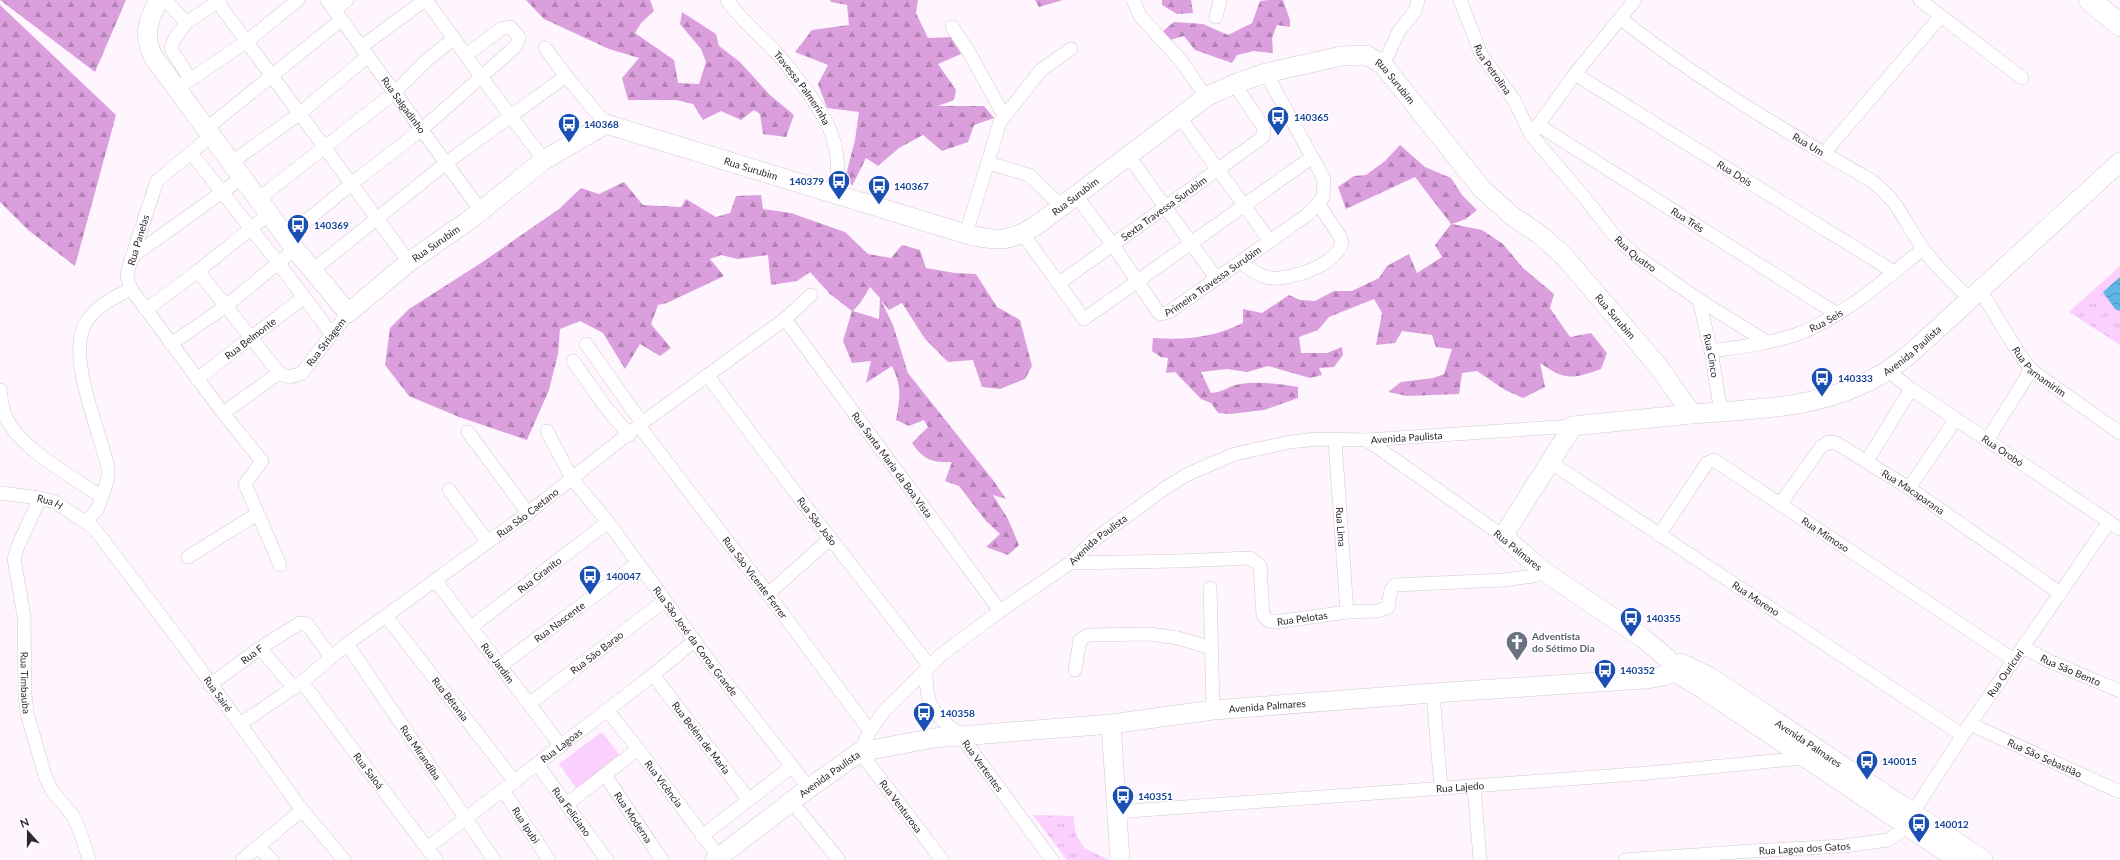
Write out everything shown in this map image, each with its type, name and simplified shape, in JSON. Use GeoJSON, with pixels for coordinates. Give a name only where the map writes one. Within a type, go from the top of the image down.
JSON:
{"type":"FeatureCollection","features":[{"type":"Feature","properties":{"kind":"highway"},"geometry":{"type":"LineString","coordinates":[[2090,0],[2120,25]]}},
{"type":"Feature","properties":{"kind":"main road"},"geometry":{"type":"LineString","coordinates":[[159,0],[149,19],[146,31],[154,58],[184,84],[209,132],[291,243],[348,313]]}},
{"type":"Feature","properties":{"kind":"main road","name":"Rua Surubim"},"geometry":{"type":"LineString","coordinates":[[348,313],[409,262],[481,211],[544,160],[606,124],[966,234],[1000,240],[1023,234],[1069,202],[1128,155],[1206,97],[1234,84],[1266,73],[1357,54],[1377,59],[1482,189],[1511,215],[1540,235],[1563,255],[1658,366],[1692,414]]}},
{"type":"Feature","properties":{"kind":"main road","name":"Avenida Paulista"},"geometry":{"type":"LineString","coordinates":[[1573,426],[1692,414],[1758,410],[1810,402],[1846,391],[1880,376],[1910,354],[2120,162]]}},
{"type":"Feature","properties":{"kind":"main road"},"geometry":{"type":"LineString","coordinates":[[1503,536],[1573,426]]}},
{"type":"Feature","properties":{"kind":"main road","name":"Rua Palmares"},"geometry":{"type":"LineString","coordinates":[[1503,536],[1542,570],[1643,638],[1675,665]]}},
{"type":"Feature","properties":{"kind":"main road","name":"Avenida Palmares"},"geometry":{"type":"LineString","coordinates":[[860,752],[934,738],[1111,724],[1212,710],[1433,693],[1632,681],[1656,678],[1675,665]]}},
{"type":"Feature","properties":{"kind":"main road","name":"Avenida Palmares"},"geometry":{"type":"LineString","coordinates":[[1675,665],[1703,689],[1804,758],[1908,819],[1983,860]]}},
{"type":"Feature","properties":{"kind":"main road","name":"Avenida Palmares"},"geometry":{"type":"LineString","coordinates":[[1675,665],[1710,677],[1908,819],[1958,860]]}},
{"type":"Feature","properties":{"kind":"main road"},"geometry":{"type":"LineString","coordinates":[[1111,724],[1120,860]]}},
{"type":"Feature","properties":{"kind":"main road","name":"Avenida Paulista"},"geometry":{"type":"LineString","coordinates":[[722,857],[809,788],[860,752]]}},
{"type":"Feature","properties":{"kind":"street"},"geometry":{"type":"LineString","coordinates":[[166,0],[186,23]]}},
{"type":"Feature","properties":{"kind":"street"},"geometry":{"type":"LineString","coordinates":[[298,0],[246,42],[184,84],[171,49],[174,40],[186,23],[218,1],[246,42],[271,77],[326,147],[351,184],[409,262]]}},
{"type":"Feature","properties":{"kind":"street","name":"Rua Panelas"},"geometry":{"type":"LineString","coordinates":[[257,514],[245,484],[262,461],[223,413],[146,310],[131,289],[127,276],[157,181],[191,153],[209,132],[271,77],[334,10],[347,0]]}},
{"type":"Feature","properties":{"kind":"street"},"geometry":{"type":"LineString","coordinates":[[232,162],[299,114],[364,51],[426,0],[510,116],[544,160]]}},
{"type":"Feature","properties":{"kind":"street","name":"Travessa Palmerinha"},"geometry":{"type":"LineString","coordinates":[[727,0],[739,17],[788,65],[823,115],[834,140],[839,167],[834,193]]}},
{"type":"Feature","properties":{"kind":"street"},"geometry":{"type":"LineString","coordinates":[[1133,0],[1140,16],[1182,62],[1206,97]]}},
{"type":"Feature","properties":{"kind":"street"},"geometry":{"type":"LineString","coordinates":[[1216,17],[1220,0]]}},
{"type":"Feature","properties":{"kind":"street"},"geometry":{"type":"LineString","coordinates":[[1383,65],[1399,32],[1415,11],[1418,0]]}},
{"type":"Feature","properties":{"kind":"street","name":"Rua Petrolina"},"geometry":{"type":"LineString","coordinates":[[1460,0],[1481,54],[1534,130]]}},
{"type":"Feature","properties":{"kind":"street"},"geometry":{"type":"LineString","coordinates":[[1534,130],[1575,74],[1636,0]]}},
{"type":"Feature","properties":{"kind":"street"},"geometry":{"type":"LineString","coordinates":[[1920,0],[2022,78]]}},
{"type":"Feature","properties":{"kind":"street","name":"Rua Salgadinho"},"geometry":{"type":"LineString","coordinates":[[334,10],[481,211]]}},
{"type":"Feature","properties":{"kind":"street"},"geometry":{"type":"LineString","coordinates":[[1824,153],[1941,16]]}},
{"type":"Feature","properties":{"kind":"street","name":"Rua Um"},"geometry":{"type":"LineString","coordinates":[[1620,18],[1663,52],[1727,95],[1872,181],[1885,192],[1905,218],[1923,249],[1975,295]]}},
{"type":"Feature","properties":{"kind":"street"},"geometry":{"type":"LineString","coordinates":[[952,27],[972,57],[1004,116]]}},
{"type":"Feature","properties":{"kind":"street"},"geometry":{"type":"LineString","coordinates":[[171,344],[226,306],[279,264],[291,243],[351,184],[422,130],[482,78],[516,46],[519,40],[518,35],[510,28],[501,29],[466,55]]}},
{"type":"Feature","properties":{"kind":"street"},"geometry":{"type":"LineString","coordinates":[[258,199],[394,92],[426,61],[454,38]]}},
{"type":"Feature","properties":{"kind":"street"},"geometry":{"type":"LineString","coordinates":[[545,48],[606,124]]}},
{"type":"Feature","properties":{"kind":"street"},"geometry":{"type":"LineString","coordinates":[[966,234],[1000,122],[1042,70],[1071,49]]}},
{"type":"Feature","properties":{"kind":"street"},"geometry":{"type":"LineString","coordinates":[[1240,262],[1251,270],[1269,278],[1290,278],[1310,270],[1328,259],[1338,250],[1342,243],[1339,235],[1319,204],[1324,194],[1324,179],[1266,73]]}},
{"type":"Feature","properties":{"kind":"street","name":"Rua Dois"},"geometry":{"type":"LineString","coordinates":[[1575,74],[1894,272]]}},
{"type":"Feature","properties":{"kind":"street"},"geometry":{"type":"LineString","coordinates":[[313,270],[378,220],[446,163],[566,76]]}},
{"type":"Feature","properties":{"kind":"street","name":"Sexta Travessa Surubim"},"geometry":{"type":"LineString","coordinates":[[1058,284],[1218,170],[1263,136],[1265,130],[1234,84]]}},
{"type":"Feature","properties":{"kind":"street"},"geometry":{"type":"LineString","coordinates":[[1179,116],[1270,241]]}},
{"type":"Feature","properties":{"kind":"street","name":"Rua Quatro"},"geometry":{"type":"LineString","coordinates":[[1534,130],[1614,235],[1635,254],[1699,300],[1767,342]]}},
{"type":"Feature","properties":{"kind":"street","name":"Rua Três"},"geometry":{"type":"LineString","coordinates":[[1534,130],[1837,314]]}},
{"type":"Feature","properties":{"kind":"street"},"geometry":{"type":"LineString","coordinates":[[191,153],[250,230],[279,264],[331,333]]}},
{"type":"Feature","properties":{"kind":"street"},"geometry":{"type":"LineString","coordinates":[[1128,155],[1164,208],[1216,278]]}},
{"type":"Feature","properties":{"kind":"street"},"geometry":{"type":"LineString","coordinates":[[1023,234],[1084,319],[1243,205],[1312,158]]}},
{"type":"Feature","properties":{"kind":"street","name":"Primeira Travessa Surubim"},"geometry":{"type":"LineString","coordinates":[[988,163],[1029,176],[1069,202],[1113,245],[1161,314],[1169,312],[1270,241],[1319,204]]}},
{"type":"Feature","properties":{"kind":"street"},"geometry":{"type":"LineString","coordinates":[[133,256],[243,177]]}},
{"type":"Feature","properties":{"kind":"street"},"geometry":{"type":"LineString","coordinates":[[146,310],[198,271],[269,214]]}},
{"type":"Feature","properties":{"kind":"street","name":"Rua Seis"},"geometry":{"type":"LineString","coordinates":[[1711,351],[1779,340],[1814,328],[1837,314],[1923,249]]}},
{"type":"Feature","properties":{"kind":"street"},"geometry":{"type":"LineString","coordinates":[[198,271],[279,373],[223,413]]}},
{"type":"Feature","properties":{"kind":"street"},"geometry":{"type":"LineString","coordinates":[[90,525],[102,497],[108,477],[108,468],[82,373],[80,340],[83,329],[90,317],[110,300],[131,289]]}},
{"type":"Feature","properties":{"kind":"street","name":"Rua São Caetano"},"geometry":{"type":"LineString","coordinates":[[240,724],[298,685],[347,644],[528,513],[707,374],[785,319],[811,295]]}},
{"type":"Feature","properties":{"kind":"street","name":"Rua Parnamirim"},"geometry":{"type":"LineString","coordinates":[[1975,295],[2031,370],[2120,433]]}},
{"type":"Feature","properties":{"kind":"street","name":"Rua Belmonte"},"geometry":{"type":"LineString","coordinates":[[197,379],[304,297]]}},
{"type":"Feature","properties":{"kind":"street","name":"Rua Cinco"},"geometry":{"type":"LineString","coordinates":[[1699,300],[1711,351],[1721,412]]}},
{"type":"Feature","properties":{"kind":"street","name":"Rua Striagem"},"geometry":{"type":"LineString","coordinates":[[279,373],[295,377],[302,372],[348,313]]}},
{"type":"Feature","properties":{"kind":"street","name":"Rua Santa Maria da Boa Vista"},"geometry":{"type":"LineString","coordinates":[[785,319],[1000,611]]}},
{"type":"Feature","properties":{"kind":"street"},"geometry":{"type":"LineString","coordinates":[[586,344],[637,428]]}},
{"type":"Feature","properties":{"kind":"street"},"geometry":{"type":"LineString","coordinates":[[573,361],[604,405],[637,428]]}},
{"type":"Feature","properties":{"kind":"street","name":"Rua Orobó"},"geometry":{"type":"LineString","coordinates":[[1887,370],[1911,390],[1988,440],[2114,526]]}},
{"type":"Feature","properties":{"kind":"street"},"geometry":{"type":"LineString","coordinates":[[1988,440],[2031,370]]}},
{"type":"Feature","properties":{"kind":"street","name":"Rua São João"},"geometry":{"type":"LineString","coordinates":[[707,374],[927,667]]}},
{"type":"Feature","properties":{"kind":"street"},"geometry":{"type":"LineString","coordinates":[[0,390],[5,415],[23,439],[49,462],[102,497]]}},
{"type":"Feature","properties":{"kind":"street"},"geometry":{"type":"LineString","coordinates":[[1867,461],[1911,390]]}},
{"type":"Feature","properties":{"kind":"street"},"geometry":{"type":"LineString","coordinates":[[1909,488],[1956,419]]}},
{"type":"Feature","properties":{"kind":"street","name":"Avenida Paulista"},"geometry":{"type":"LineString","coordinates":[[860,752],[870,731],[885,710],[927,667],[1000,611],[1070,563],[1094,540],[1168,486],[1190,473],[1235,454],[1263,446],[1317,439],[1335,441],[1367,440],[1573,426]]}},
{"type":"Feature","properties":{"kind":"street","name":"Rua Sâo Vicente Ferrer"},"geometry":{"type":"LineString","coordinates":[[637,428],[768,594],[870,731]]}},
{"type":"Feature","properties":{"kind":"street","name":"Rua São José da Coroa Grande"},"geometry":{"type":"LineString","coordinates":[[547,431],[572,479],[608,522],[694,641],[791,767],[809,788]]}},
{"type":"Feature","properties":{"kind":"street"},"geometry":{"type":"LineString","coordinates":[[468,432],[528,513]]}},
{"type":"Feature","properties":{"kind":"street","name":"Rua Palmares"},"geometry":{"type":"LineString","coordinates":[[1367,440],[1503,536]]}},
{"type":"Feature","properties":{"kind":"street","name":"Rua Lima"},"geometry":{"type":"LineString","coordinates":[[1335,441],[1347,612]]}},
{"type":"Feature","properties":{"kind":"street","name":"Rua Macaparana"},"geometry":{"type":"LineString","coordinates":[[1780,504],[1823,444],[1829,442],[1836,444],[1867,461],[1909,488],[2060,592]]}},
{"type":"Feature","properties":{"kind":"street","name":"Rua Mimoso"},"geometry":{"type":"LineString","coordinates":[[1659,535],[1711,460],[1780,504],[2014,660]]}},
{"type":"Feature","properties":{"kind":"street","name":"Rua Moreno"},"geometry":{"type":"LineString","coordinates":[[1550,462],[1659,535],[1966,730]]}},
{"type":"Feature","properties":{"kind":"street"},"geometry":{"type":"LineString","coordinates":[[450,490],[488,542]]}},
{"type":"Feature","properties":{"kind":"street","name":"Rua H"},"geometry":{"type":"LineString","coordinates":[[0,493],[40,498],[55,502],[90,525]]}},
{"type":"Feature","properties":{"kind":"street","name":"Rua Timbauba"},"geometry":{"type":"LineString","coordinates":[[40,498],[18,546],[14,559],[24,616],[25,695],[27,713],[46,779],[53,792],[76,821],[89,860]]}},
{"type":"Feature","properties":{"kind":"street"},"geometry":{"type":"LineString","coordinates":[[188,557],[257,514],[280,565]]}},
{"type":"Feature","properties":{"kind":"street","name":"Rua Granito"},"geometry":{"type":"LineString","coordinates":[[471,627],[608,522]]}},
{"type":"Feature","properties":{"kind":"street","name":"Rua Sairé"},"geometry":{"type":"LineString","coordinates":[[90,525],[240,724],[302,810],[344,860]]}},
{"type":"Feature","properties":{"kind":"street","name":"Rua Ouricuri"},"geometry":{"type":"LineString","coordinates":[[1908,819],[1966,730],[2060,592],[2114,526]]}},
{"type":"Feature","properties":{"kind":"street"},"geometry":{"type":"LineString","coordinates":[[768,594],[831,538]]}},
{"type":"Feature","properties":{"kind":"street","name":"Rua Pelotas"},"geometry":{"type":"LineString","coordinates":[[1070,563],[1250,558],[1260,566],[1262,609],[1264,615],[1269,621],[1384,609],[1388,607],[1391,590],[1395,585],[1511,579],[1534,576],[1542,570]]}},
{"type":"Feature","properties":{"kind":"street","name":"Rua Nascente"},"geometry":{"type":"LineString","coordinates":[[500,666],[638,563]]}},
{"type":"Feature","properties":{"kind":"street","name":"Rua Jardim"},"geometry":{"type":"LineString","coordinates":[[435,580],[561,746]]}},
{"type":"Feature","properties":{"kind":"street"},"geometry":{"type":"LineString","coordinates":[[1210,588],[1212,710]]}},
{"type":"Feature","properties":{"kind":"street","name":"Rua São Barao"},"geometry":{"type":"LineString","coordinates":[[529,704],[664,601]]}},
{"type":"Feature","properties":{"kind":"street","name":"Rua Bêtania"},"geometry":{"type":"LineString","coordinates":[[386,616],[515,782]]}},
{"type":"Feature","properties":{"kind":"street","name":"Rua F"},"geometry":{"type":"LineString","coordinates":[[210,685],[260,648],[300,623],[307,624],[331,657]]}},
{"type":"Feature","properties":{"kind":"street"},"geometry":{"type":"LineString","coordinates":[[1075,670],[1080,640],[1088,635],[1155,635],[1178,638],[1211,648]]}},
{"type":"Feature","properties":{"kind":"street","name":"Rua Lagoas"},"geometry":{"type":"LineString","coordinates":[[427,848],[465,818],[515,782],[653,675],[694,641]]}},
{"type":"Feature","properties":{"kind":"street","name":"Rua Mirandiba"},"geometry":{"type":"LineString","coordinates":[[347,644],[494,860]]}},
{"type":"Feature","properties":{"kind":"street","name":"Rua São Bento"},"geometry":{"type":"LineString","coordinates":[[2023,647],[2049,661],[2120,691]]}},
{"type":"Feature","properties":{"kind":"street","name":"Rua Saloá"},"geometry":{"type":"LineString","coordinates":[[260,648],[298,685],[436,860]]}},
{"type":"Feature","properties":{"kind":"street","name":"Rua Vertentes"},"geometry":{"type":"LineString","coordinates":[[927,667],[927,694],[935,714],[941,721],[960,736],[1052,860]]}},
{"type":"Feature","properties":{"kind":"street","name":"Rua Belém de Maria"},"geometry":{"type":"LineString","coordinates":[[653,675],[749,800]]}},
{"type":"Feature","properties":{"kind":"street"},"geometry":{"type":"LineString","coordinates":[[1433,693],[1442,788]]}},
{"type":"Feature","properties":{"kind":"street","name":"Rua Vicência"},"geometry":{"type":"LineString","coordinates":[[607,710],[638,749],[702,836],[722,857]]}},
{"type":"Feature","properties":{"kind":"street","name":"Rua São Sebastião"},"geometry":{"type":"LineString","coordinates":[[1966,730],[2120,792]]}},
{"type":"Feature","properties":{"kind":"street"},"geometry":{"type":"LineString","coordinates":[[567,804],[638,749]]}},
{"type":"Feature","properties":{"kind":"street","name":"Rua Venturosa"},"geometry":{"type":"LineString","coordinates":[[860,752],[942,860]]}},
{"type":"Feature","properties":{"kind":"street","name":"Rua Lajedo"},"geometry":{"type":"LineString","coordinates":[[1116,812],[1649,773],[1804,758]]}},
{"type":"Feature","properties":{"kind":"street","name":"Rua Feliciano"},"geometry":{"type":"LineString","coordinates":[[537,764],[607,860]]}},
{"type":"Feature","properties":{"kind":"street"},"geometry":{"type":"LineString","coordinates":[[702,836],[791,767]]}},
{"type":"Feature","properties":{"kind":"street","name":"Rua Moderna"},"geometry":{"type":"LineString","coordinates":[[605,775],[662,860]]}},
{"type":"Feature","properties":{"kind":"street"},"geometry":{"type":"LineString","coordinates":[[1474,786],[1480,860]]}},
{"type":"Feature","properties":{"kind":"street","name":"Rua Ipubi"},"geometry":{"type":"LineString","coordinates":[[503,790],[549,860]]}},
{"type":"Feature","properties":{"kind":"street"},"geometry":{"type":"LineString","coordinates":[[792,802],[839,860]]}},
{"type":"Feature","properties":{"kind":"street"},"geometry":{"type":"LineString","coordinates":[[242,860],[302,810]]}},
{"type":"Feature","properties":{"kind":"street","name":"Rua Lagoa dos Gatos"},"geometry":{"type":"LineString","coordinates":[[1625,860],[1690,858],[1880,842],[1896,835],[1908,819]]}},
{"type":"Feature","properties":{"kind":"street"},"geometry":{"type":"LineString","coordinates":[[258,847],[272,860]]}},
{"type":"Feature","properties":{"kind":"green space"},"geometry":{"type":"Polygon","coordinates":[[[0,0],[126,0],[95,72],[0,0]]]}},
{"type":"Feature","properties":{"kind":"green space"},"geometry":{"type":"Polygon","coordinates":[[[526,0],[650,0],[654,11],[641,23],[635,33],[674,60],[678,83],[699,84],[706,62],[701,49],[680,24],[682,12],[716,34],[719,46],[740,62],[770,95],[794,115],[786,137],[763,134],[760,114],[754,110],[741,120],[721,111],[703,120],[693,104],[676,100],[628,100],[622,78],[639,58],[609,49],[544,19],[526,0]]]}},
{"type":"Feature","properties":{"kind":"green space"},"geometry":{"type":"Polygon","coordinates":[[[830,0],[918,0],[916,13],[928,38],[951,37],[961,54],[938,64],[956,90],[954,100],[938,106],[984,106],[994,118],[974,125],[968,142],[942,151],[923,135],[899,148],[878,166],[866,158],[852,186],[846,175],[855,140],[859,112],[827,108],[818,84],[828,65],[795,52],[812,30],[849,25],[847,5],[831,2],[830,0]]]}},
{"type":"Feature","properties":{"kind":"green space"},"geometry":{"type":"Polygon","coordinates":[[[1035,0],[1063,0],[1039,7],[1035,0]]]}},
{"type":"Feature","properties":{"kind":"green space"},"geometry":{"type":"Polygon","coordinates":[[[1162,0],[1191,0],[1193,13],[1177,14],[1162,5],[1162,0]]]}},
{"type":"Feature","properties":{"kind":"green space"},"geometry":{"type":"Polygon","coordinates":[[[1283,0],[1290,20],[1290,27],[1277,25],[1272,38],[1273,53],[1253,51],[1237,55],[1232,63],[1195,50],[1184,36],[1170,40],[1163,31],[1174,22],[1203,24],[1228,35],[1252,23],[1260,1],[1283,0]]]}},
{"type":"Feature","properties":{"kind":"green space"},"geometry":{"type":"Polygon","coordinates":[[[0,5],[116,115],[75,266],[28,230],[0,202],[0,5]]]}},
{"type":"Feature","properties":{"kind":"green space"},"geometry":{"type":"Polygon","coordinates":[[[1400,145],[1425,167],[1451,178],[1462,195],[1477,210],[1466,219],[1452,224],[1482,230],[1503,244],[1523,268],[1554,294],[1550,308],[1570,337],[1591,333],[1607,353],[1601,369],[1583,375],[1569,376],[1556,373],[1540,363],[1545,387],[1523,398],[1505,390],[1477,371],[1462,373],[1459,394],[1407,396],[1388,392],[1401,382],[1433,378],[1444,374],[1452,349],[1436,347],[1432,335],[1402,331],[1395,343],[1376,345],[1382,313],[1374,299],[1329,317],[1318,330],[1299,337],[1301,353],[1327,353],[1342,347],[1343,355],[1334,367],[1319,368],[1322,375],[1310,378],[1268,366],[1247,372],[1227,369],[1201,372],[1211,393],[1240,384],[1269,383],[1298,387],[1298,398],[1264,410],[1230,414],[1218,413],[1211,403],[1201,399],[1175,372],[1166,373],[1168,358],[1161,357],[1152,351],[1153,338],[1177,339],[1199,337],[1221,332],[1243,323],[1243,309],[1262,313],[1289,295],[1300,300],[1315,301],[1334,291],[1352,291],[1379,278],[1387,266],[1409,254],[1417,273],[1442,257],[1435,245],[1451,224],[1415,177],[1346,209],[1338,187],[1354,176],[1366,175],[1385,161],[1400,145]]]}},
{"type":"Feature","properties":{"kind":"green space"},"geometry":{"type":"Polygon","coordinates":[[[624,182],[643,205],[681,207],[686,199],[716,217],[730,213],[736,196],[761,195],[763,209],[791,213],[845,232],[868,254],[891,258],[902,245],[920,250],[926,268],[955,273],[976,274],[997,307],[1020,320],[1032,366],[1025,379],[1000,389],[982,387],[973,360],[948,362],[925,339],[902,303],[889,310],[881,300],[893,325],[908,373],[993,480],[1006,499],[993,495],[1008,519],[1019,545],[1008,555],[986,547],[1000,534],[986,521],[959,486],[945,481],[952,462],[934,461],[925,457],[916,449],[912,443],[928,427],[924,420],[909,426],[896,420],[899,386],[892,366],[866,383],[871,361],[852,363],[843,341],[852,311],[830,294],[810,272],[797,281],[771,285],[768,255],[738,259],[721,255],[710,259],[724,276],[667,303],[658,305],[651,324],[671,348],[660,356],[640,344],[625,369],[603,333],[580,321],[560,329],[558,354],[549,390],[527,440],[459,417],[409,396],[385,365],[390,328],[409,309],[481,263],[559,209],[581,188],[599,194],[624,182]],[[870,287],[861,302],[853,311],[879,319],[880,298],[870,287]]]}},
{"type":"Feature","properties":{"kind":"green space"},"geometry":{"type":"Polygon","coordinates":[[[2120,266],[2120,345],[2069,312],[2120,266]]]}},
{"type":"Feature","properties":{"kind":"green space"},"geometry":{"type":"Polygon","coordinates":[[[602,732],[620,756],[576,788],[559,764],[602,732]]]}},
{"type":"Feature","properties":{"kind":"green space"},"geometry":{"type":"Polygon","coordinates":[[[1033,815],[1073,816],[1076,835],[1084,848],[1109,860],[1067,860],[1033,815]]]}},
{"type":"Feature","properties":{"kind":"water"},"geometry":{"type":"Polygon","coordinates":[[[2120,277],[2120,311],[2115,309],[2103,292],[2120,277]]]}},
{"type":"Feature","properties":{"kind":"place","name":"140365"},"geometry":{"type":"Point","coordinates":[1278,136]}},
{"type":"Feature","properties":{"kind":"place","name":"140368"},"geometry":{"type":"Point","coordinates":[569,144]}},
{"type":"Feature","properties":{"kind":"place","name":"140379"},"geometry":{"type":"Point","coordinates":[839,200]}},
{"type":"Feature","properties":{"kind":"place","name":"140367"},"geometry":{"type":"Point","coordinates":[879,206]}},
{"type":"Feature","properties":{"kind":"place","name":"140369"},"geometry":{"type":"Point","coordinates":[298,244]}},
{"type":"Feature","properties":{"kind":"place","name":"140333"},"geometry":{"type":"Point","coordinates":[1822,398]}},
{"type":"Feature","properties":{"kind":"place","name":"140047"},"geometry":{"type":"Point","coordinates":[590,596]}},
{"type":"Feature","properties":{"kind":"place","name":"140355"},"geometry":{"type":"Point","coordinates":[1631,638]}},
{"type":"Feature","properties":{"kind":"place","name":"Adventista do Sétimo Dia"},"geometry":{"type":"Point","coordinates":[1517,662]}},
{"type":"Feature","properties":{"kind":"place","name":"140352"},"geometry":{"type":"Point","coordinates":[1605,690]}},
{"type":"Feature","properties":{"kind":"place","name":"140358"},"geometry":{"type":"Point","coordinates":[924,732]}},
{"type":"Feature","properties":{"kind":"place","name":"140015"},"geometry":{"type":"Point","coordinates":[1867,780]}},
{"type":"Feature","properties":{"kind":"place","name":"140351"},"geometry":{"type":"Point","coordinates":[1123,816]}},
{"type":"Feature","properties":{"kind":"place","name":"140012"},"geometry":{"type":"Point","coordinates":[1919,844]}}]}
